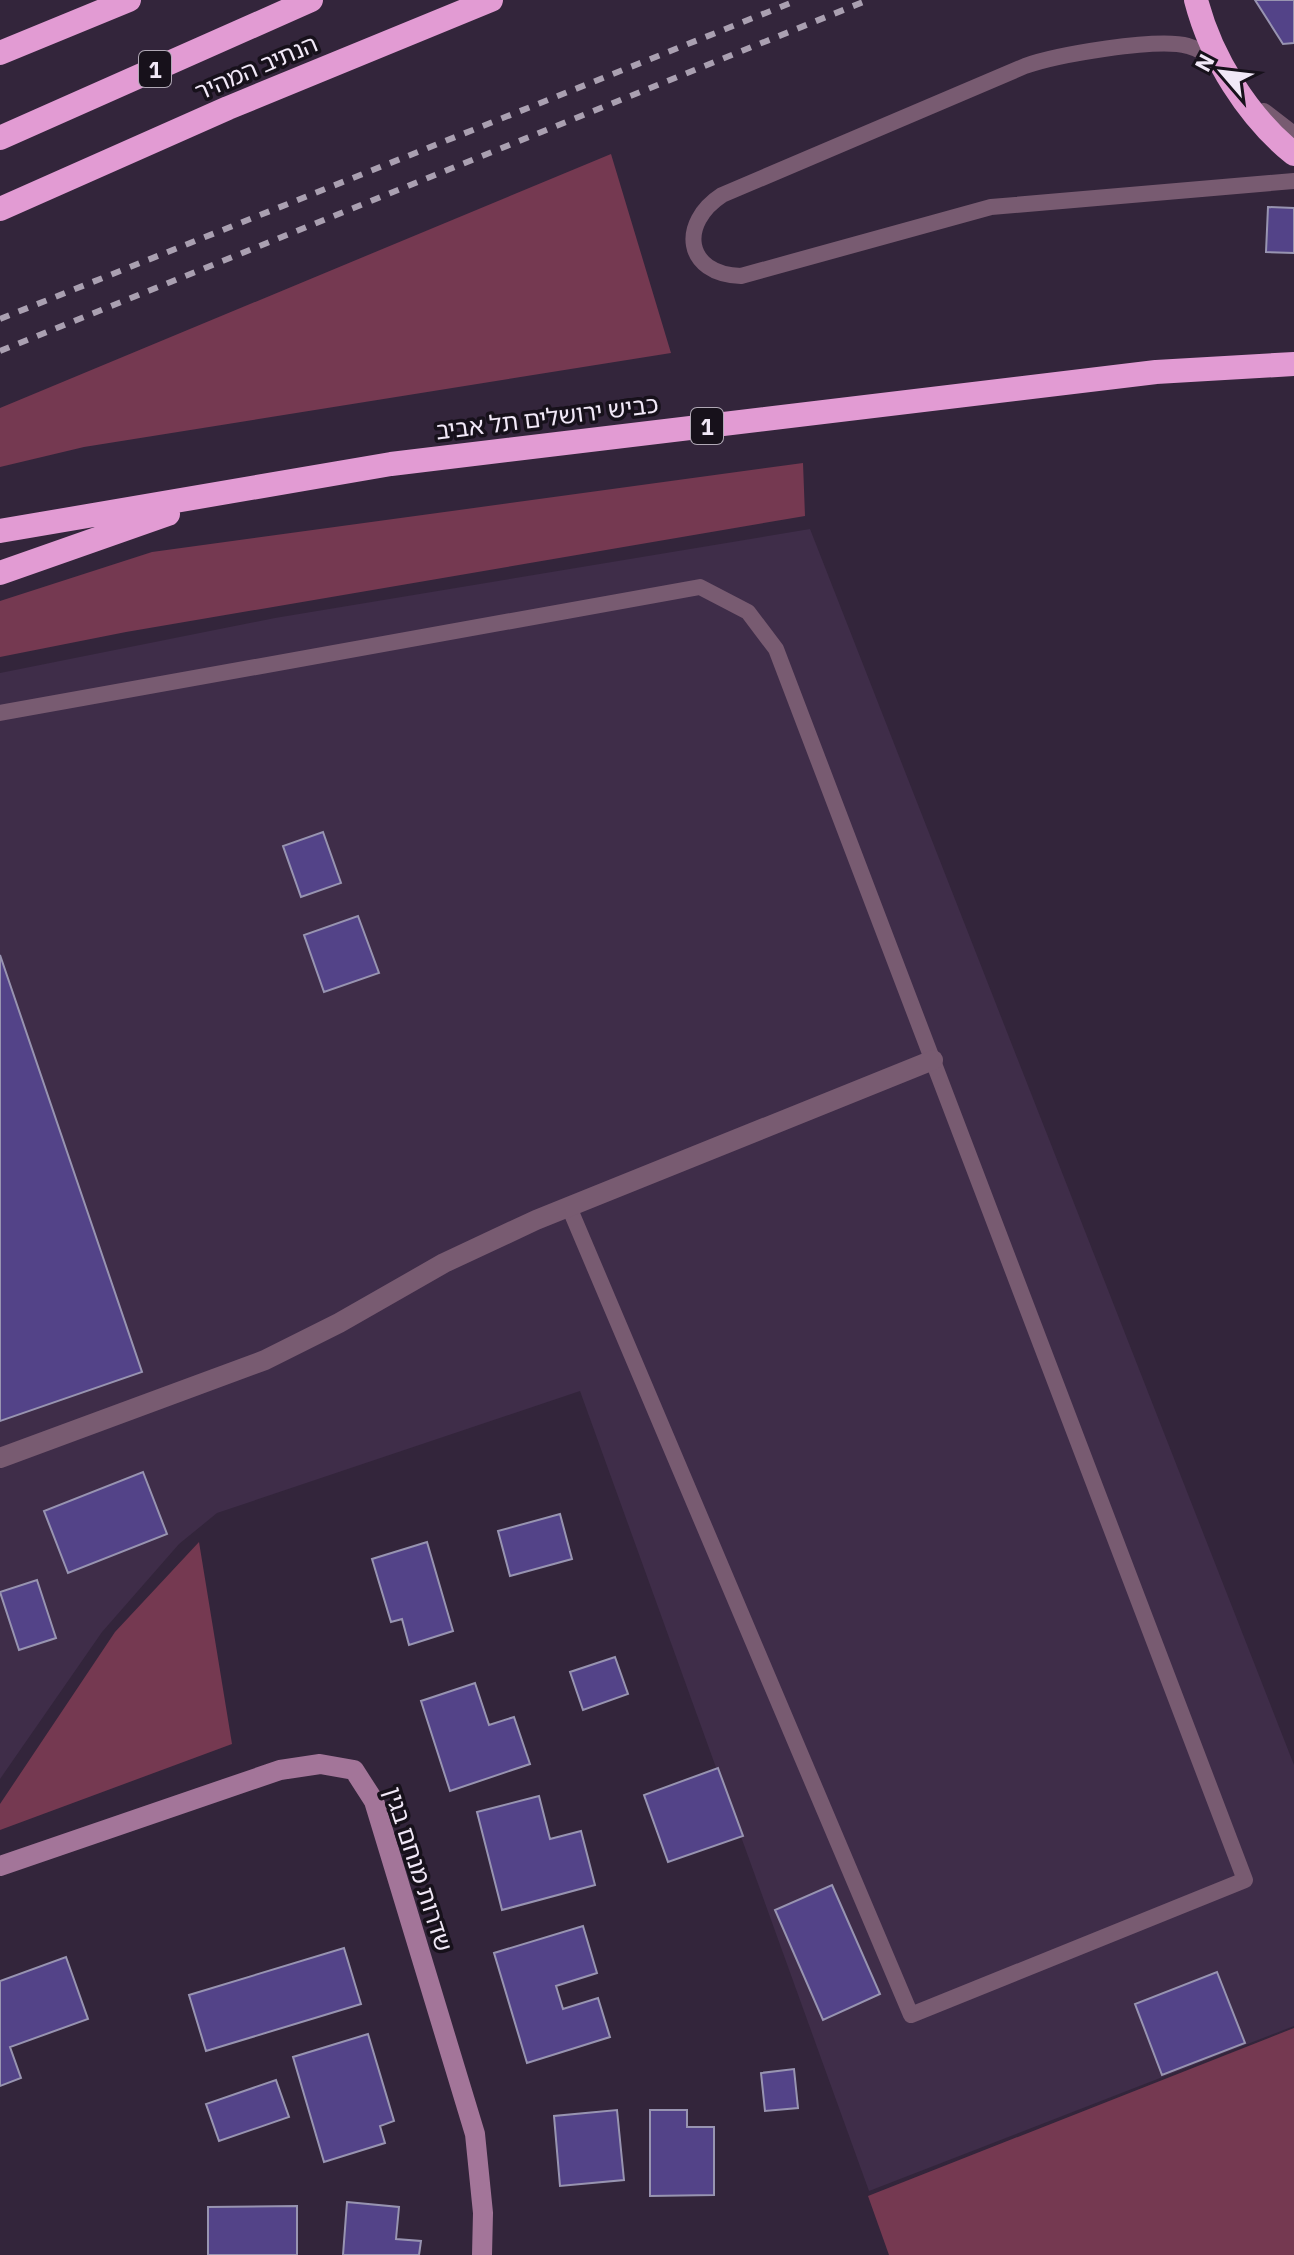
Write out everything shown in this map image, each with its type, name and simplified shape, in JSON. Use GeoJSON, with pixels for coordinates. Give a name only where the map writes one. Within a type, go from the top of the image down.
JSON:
{"type":"FeatureCollection","features":[{"type":"Feature","properties":{"kind":"highway"},"geometry":{"type":"LineString","coordinates":[[0,53],[129,0]]}},
{"type":"Feature","properties":{"kind":"highway","name":"1"},"geometry":{"type":"LineString","coordinates":[[0,138],[311,0]]}},
{"type":"Feature","properties":{"kind":"highway","name":"הנתיב המהיר"},"geometry":{"type":"LineString","coordinates":[[0,209],[228,108],[491,0]]}},
{"type":"Feature","properties":{"kind":"highway"},"geometry":{"type":"LineString","coordinates":[[1196,0],[1222,64],[1249,108],[1294,154]]}},
{"type":"Feature","properties":{"kind":"highway","name":"כביש ירושלים תל אביב"},"geometry":{"type":"LineString","coordinates":[[0,531],[391,464],[1156,372],[1294,364]]}},
{"type":"Feature","properties":{"kind":"highway"},"geometry":{"type":"LineString","coordinates":[[0,573],[236,491]]}},
{"type":"Feature","properties":{"kind":"street"},"geometry":{"type":"LineString","coordinates":[[0,1458],[265,1360],[339,1323],[444,1263],[569,1207],[933,1060]]}},
{"type":"Feature","properties":{"kind":"street","name":"שדרות מנחם בגין"},"geometry":{"type":"LineString","coordinates":[[0,1866],[280,1770],[320,1764],[354,1770],[374,1801],[475,2134],[483,2213],[482,2255]]}},
{"type":"Feature","properties":{"kind":"lane"},"geometry":{"type":"LineString","coordinates":[[1294,134],[1257,105],[1215,60],[1186,45],[1158,44],[1066,55],[1025,66],[722,195],[711,202],[700,216],[694,243],[704,265],[714,272],[741,276],[991,207],[1294,181]]}},
{"type":"Feature","properties":{"kind":"lane"},"geometry":{"type":"LineString","coordinates":[[0,713],[700,587],[748,612],[776,649],[1245,1880],[911,2015],[569,1207]]}},
{"type":"Feature","properties":{"kind":"shaded area"},"geometry":{"type":"Polygon","coordinates":[[[611,154],[671,353],[84,447],[0,467],[0,408],[611,154]]]}},
{"type":"Feature","properties":{"kind":"shaded area"},"geometry":{"type":"Polygon","coordinates":[[[803,463],[805,516],[126,632],[0,657],[0,601],[152,552],[803,463]]]}},
{"type":"Feature","properties":{"kind":"shaded area"},"geometry":{"type":"Polygon","coordinates":[[[810,529],[1294,1765],[1294,2026],[869,2191],[580,1391],[217,1513],[179,1544],[102,1632],[0,1779],[0,673],[275,618],[810,529]]]}},
{"type":"Feature","properties":{"kind":"shaded area"},"geometry":{"type":"Polygon","coordinates":[[[199,1542],[232,1744],[0,1830],[0,1804],[115,1632],[199,1542]]]}},
{"type":"Feature","properties":{"kind":"shaded area"},"geometry":{"type":"Polygon","coordinates":[[[1294,2028],[1294,2255],[889,2255],[868,2196],[1294,2028]]]}},
{"type":"Feature","properties":{"kind":"building"},"geometry":{"type":"Polygon","coordinates":[[[1255,0],[1294,0],[1294,43],[1283,44],[1255,0]]]}},
{"type":"Feature","properties":{"kind":"building"},"geometry":{"type":"Polygon","coordinates":[[[1268,207],[1294,208],[1294,253],[1266,252],[1268,207]]]}},
{"type":"Feature","properties":{"kind":"building"},"geometry":{"type":"Polygon","coordinates":[[[323,832],[341,883],[301,897],[283,846],[323,832]]]}},
{"type":"Feature","properties":{"kind":"building"},"geometry":{"type":"Polygon","coordinates":[[[358,916],[379,973],[324,992],[304,935],[358,916]]]}},
{"type":"Feature","properties":{"kind":"building"},"geometry":{"type":"Polygon","coordinates":[[[0,955],[142,1372],[0,1421],[0,955]]]}},
{"type":"Feature","properties":{"kind":"building"},"geometry":{"type":"Polygon","coordinates":[[[143,1472],[167,1534],[68,1573],[44,1511],[143,1472]]]}},
{"type":"Feature","properties":{"kind":"building"},"geometry":{"type":"Polygon","coordinates":[[[560,1514],[572,1559],[510,1576],[498,1531],[560,1514]]]}},
{"type":"Feature","properties":{"kind":"building"},"geometry":{"type":"Polygon","coordinates":[[[427,1542],[453,1631],[409,1645],[402,1619],[391,1622],[372,1559],[427,1542]]]}},
{"type":"Feature","properties":{"kind":"building"},"geometry":{"type":"Polygon","coordinates":[[[37,1580],[56,1638],[19,1650],[0,1592],[37,1580]]]}},
{"type":"Feature","properties":{"kind":"building"},"geometry":{"type":"Polygon","coordinates":[[[615,1657],[628,1694],[583,1710],[570,1672],[615,1657]]]}},
{"type":"Feature","properties":{"kind":"building"},"geometry":{"type":"Polygon","coordinates":[[[475,1683],[489,1725],[514,1717],[530,1764],[450,1791],[421,1701],[475,1683]]]}},
{"type":"Feature","properties":{"kind":"building"},"geometry":{"type":"Polygon","coordinates":[[[718,1768],[743,1836],[668,1862],[644,1795],[718,1768]]]}},
{"type":"Feature","properties":{"kind":"building"},"geometry":{"type":"Polygon","coordinates":[[[539,1796],[550,1839],[581,1831],[595,1885],[502,1910],[477,1812],[539,1796]]]}},
{"type":"Feature","properties":{"kind":"building"},"geometry":{"type":"Polygon","coordinates":[[[832,1885],[880,1994],[823,2020],[775,1910],[832,1885]]]}},
{"type":"Feature","properties":{"kind":"building"},"geometry":{"type":"Polygon","coordinates":[[[583,1926],[597,1973],[556,1986],[563,2009],[598,1998],[610,2037],[527,2063],[494,1953],[583,1926]]]}},
{"type":"Feature","properties":{"kind":"building"},"geometry":{"type":"Polygon","coordinates":[[[344,1948],[361,2004],[206,2051],[189,1995],[344,1948]]]}},
{"type":"Feature","properties":{"kind":"building"},"geometry":{"type":"Polygon","coordinates":[[[66,1957],[88,2019],[10,2047],[21,2078],[0,2086],[0,1981],[66,1957]]]}},
{"type":"Feature","properties":{"kind":"building"},"geometry":{"type":"Polygon","coordinates":[[[1217,1972],[1245,2043],[1162,2075],[1135,2004],[1217,1972]]]}},
{"type":"Feature","properties":{"kind":"building"},"geometry":{"type":"Polygon","coordinates":[[[368,2034],[394,2121],[380,2126],[385,2143],[324,2162],[293,2057],[368,2034]]]}},
{"type":"Feature","properties":{"kind":"building"},"geometry":{"type":"Polygon","coordinates":[[[794,2069],[798,2108],[765,2111],[761,2073],[794,2069]]]}},
{"type":"Feature","properties":{"kind":"building"},"geometry":{"type":"Polygon","coordinates":[[[276,2080],[289,2117],[219,2141],[206,2104],[276,2080]]]}},
{"type":"Feature","properties":{"kind":"building"},"geometry":{"type":"Polygon","coordinates":[[[617,2110],[624,2180],[560,2186],[554,2116],[617,2110]]]}},
{"type":"Feature","properties":{"kind":"building"},"geometry":{"type":"Polygon","coordinates":[[[650,2110],[687,2110],[687,2127],[714,2127],[714,2195],[650,2196],[650,2110]]]}},
{"type":"Feature","properties":{"kind":"building"},"geometry":{"type":"Polygon","coordinates":[[[347,2202],[399,2207],[396,2239],[421,2241],[419,2255],[343,2255],[347,2202]]]}},
{"type":"Feature","properties":{"kind":"building"},"geometry":{"type":"Polygon","coordinates":[[[297,2206],[297,2255],[208,2255],[208,2207],[297,2206]]]}},
{"type":"Feature","properties":{"kind":"railway"},"geometry":{"type":"LineString","coordinates":[[0,319],[798,0]]}},
{"type":"Feature","properties":{"kind":"railway"},"geometry":{"type":"LineString","coordinates":[[0,351],[868,0]]}}]}
